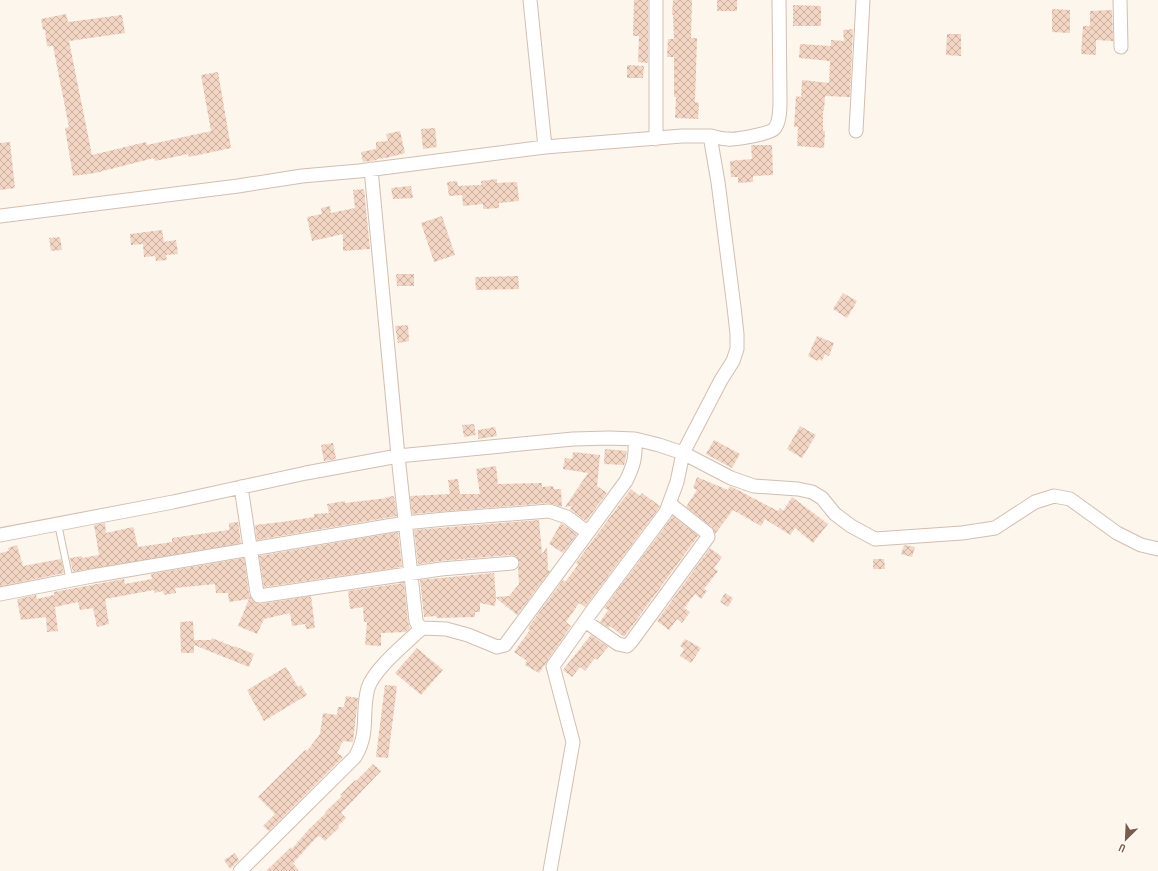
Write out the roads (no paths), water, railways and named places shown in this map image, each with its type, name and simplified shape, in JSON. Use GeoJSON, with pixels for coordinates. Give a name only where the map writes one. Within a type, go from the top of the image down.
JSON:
{"type":"FeatureCollection","features":[{"type":"Feature","properties":{"kind":"street"},"geometry":{"type":"LineString","coordinates":[[530,0],[545,148]]}},
{"type":"Feature","properties":{"kind":"street"},"geometry":{"type":"LineString","coordinates":[[656,0],[656,139]]}},
{"type":"Feature","properties":{"kind":"street"},"geometry":{"type":"LineString","coordinates":[[0,216],[230,187],[302,176],[545,148],[710,136],[730,139],[767,133],[774,130],[777,123],[780,99],[779,0]]}},
{"type":"Feature","properties":{"kind":"street"},"geometry":{"type":"LineString","coordinates":[[856,131],[863,0]]}},
{"type":"Feature","properties":{"kind":"street"},"geometry":{"type":"LineString","coordinates":[[1120,0],[1121,47]]}},
{"type":"Feature","properties":{"kind":"street"},"geometry":{"type":"LineString","coordinates":[[550,871],[574,742],[553,666],[585,620],[666,512],[677,482],[683,454],[721,380],[733,361],[736,350],[737,334],[734,307],[718,182],[710,136]]}},
{"type":"Feature","properties":{"kind":"street"},"geometry":{"type":"LineString","coordinates":[[370,169],[405,523],[416,621],[418,625],[422,628],[455,630],[494,646],[501,647],[509,640],[626,481],[632,470],[636,456],[635,439]]}},
{"type":"Feature","properties":{"kind":"street"},"geometry":{"type":"LineString","coordinates":[[0,535],[306,473],[398,456],[573,439],[609,438],[635,439],[659,445],[683,454],[731,478],[754,486],[798,489],[812,492],[822,498],[835,514],[851,526],[875,539],[962,533],[995,528],[1035,502],[1054,496],[1070,498],[1117,533],[1141,545],[1158,549]]}},
{"type":"Feature","properties":{"kind":"street"},"geometry":{"type":"LineString","coordinates":[[241,487],[258,594],[261,597],[441,569],[512,563]]}},
{"type":"Feature","properties":{"kind":"street"},"geometry":{"type":"LineString","coordinates":[[585,620],[618,644],[627,646],[696,556],[708,537],[707,533],[670,504]]}},
{"type":"Feature","properties":{"kind":"street"},"geometry":{"type":"LineString","coordinates":[[0,594],[171,562],[251,550],[405,523],[549,512],[567,517],[587,532]]}},
{"type":"Feature","properties":{"kind":"street"},"geometry":{"type":"LineString","coordinates":[[240,871],[355,758],[364,735],[366,700],[368,688],[372,679],[382,666],[422,628]]}},
{"type":"Feature","properties":{"kind":"lane"},"geometry":{"type":"LineString","coordinates":[[58,524],[70,581]]}}]}
